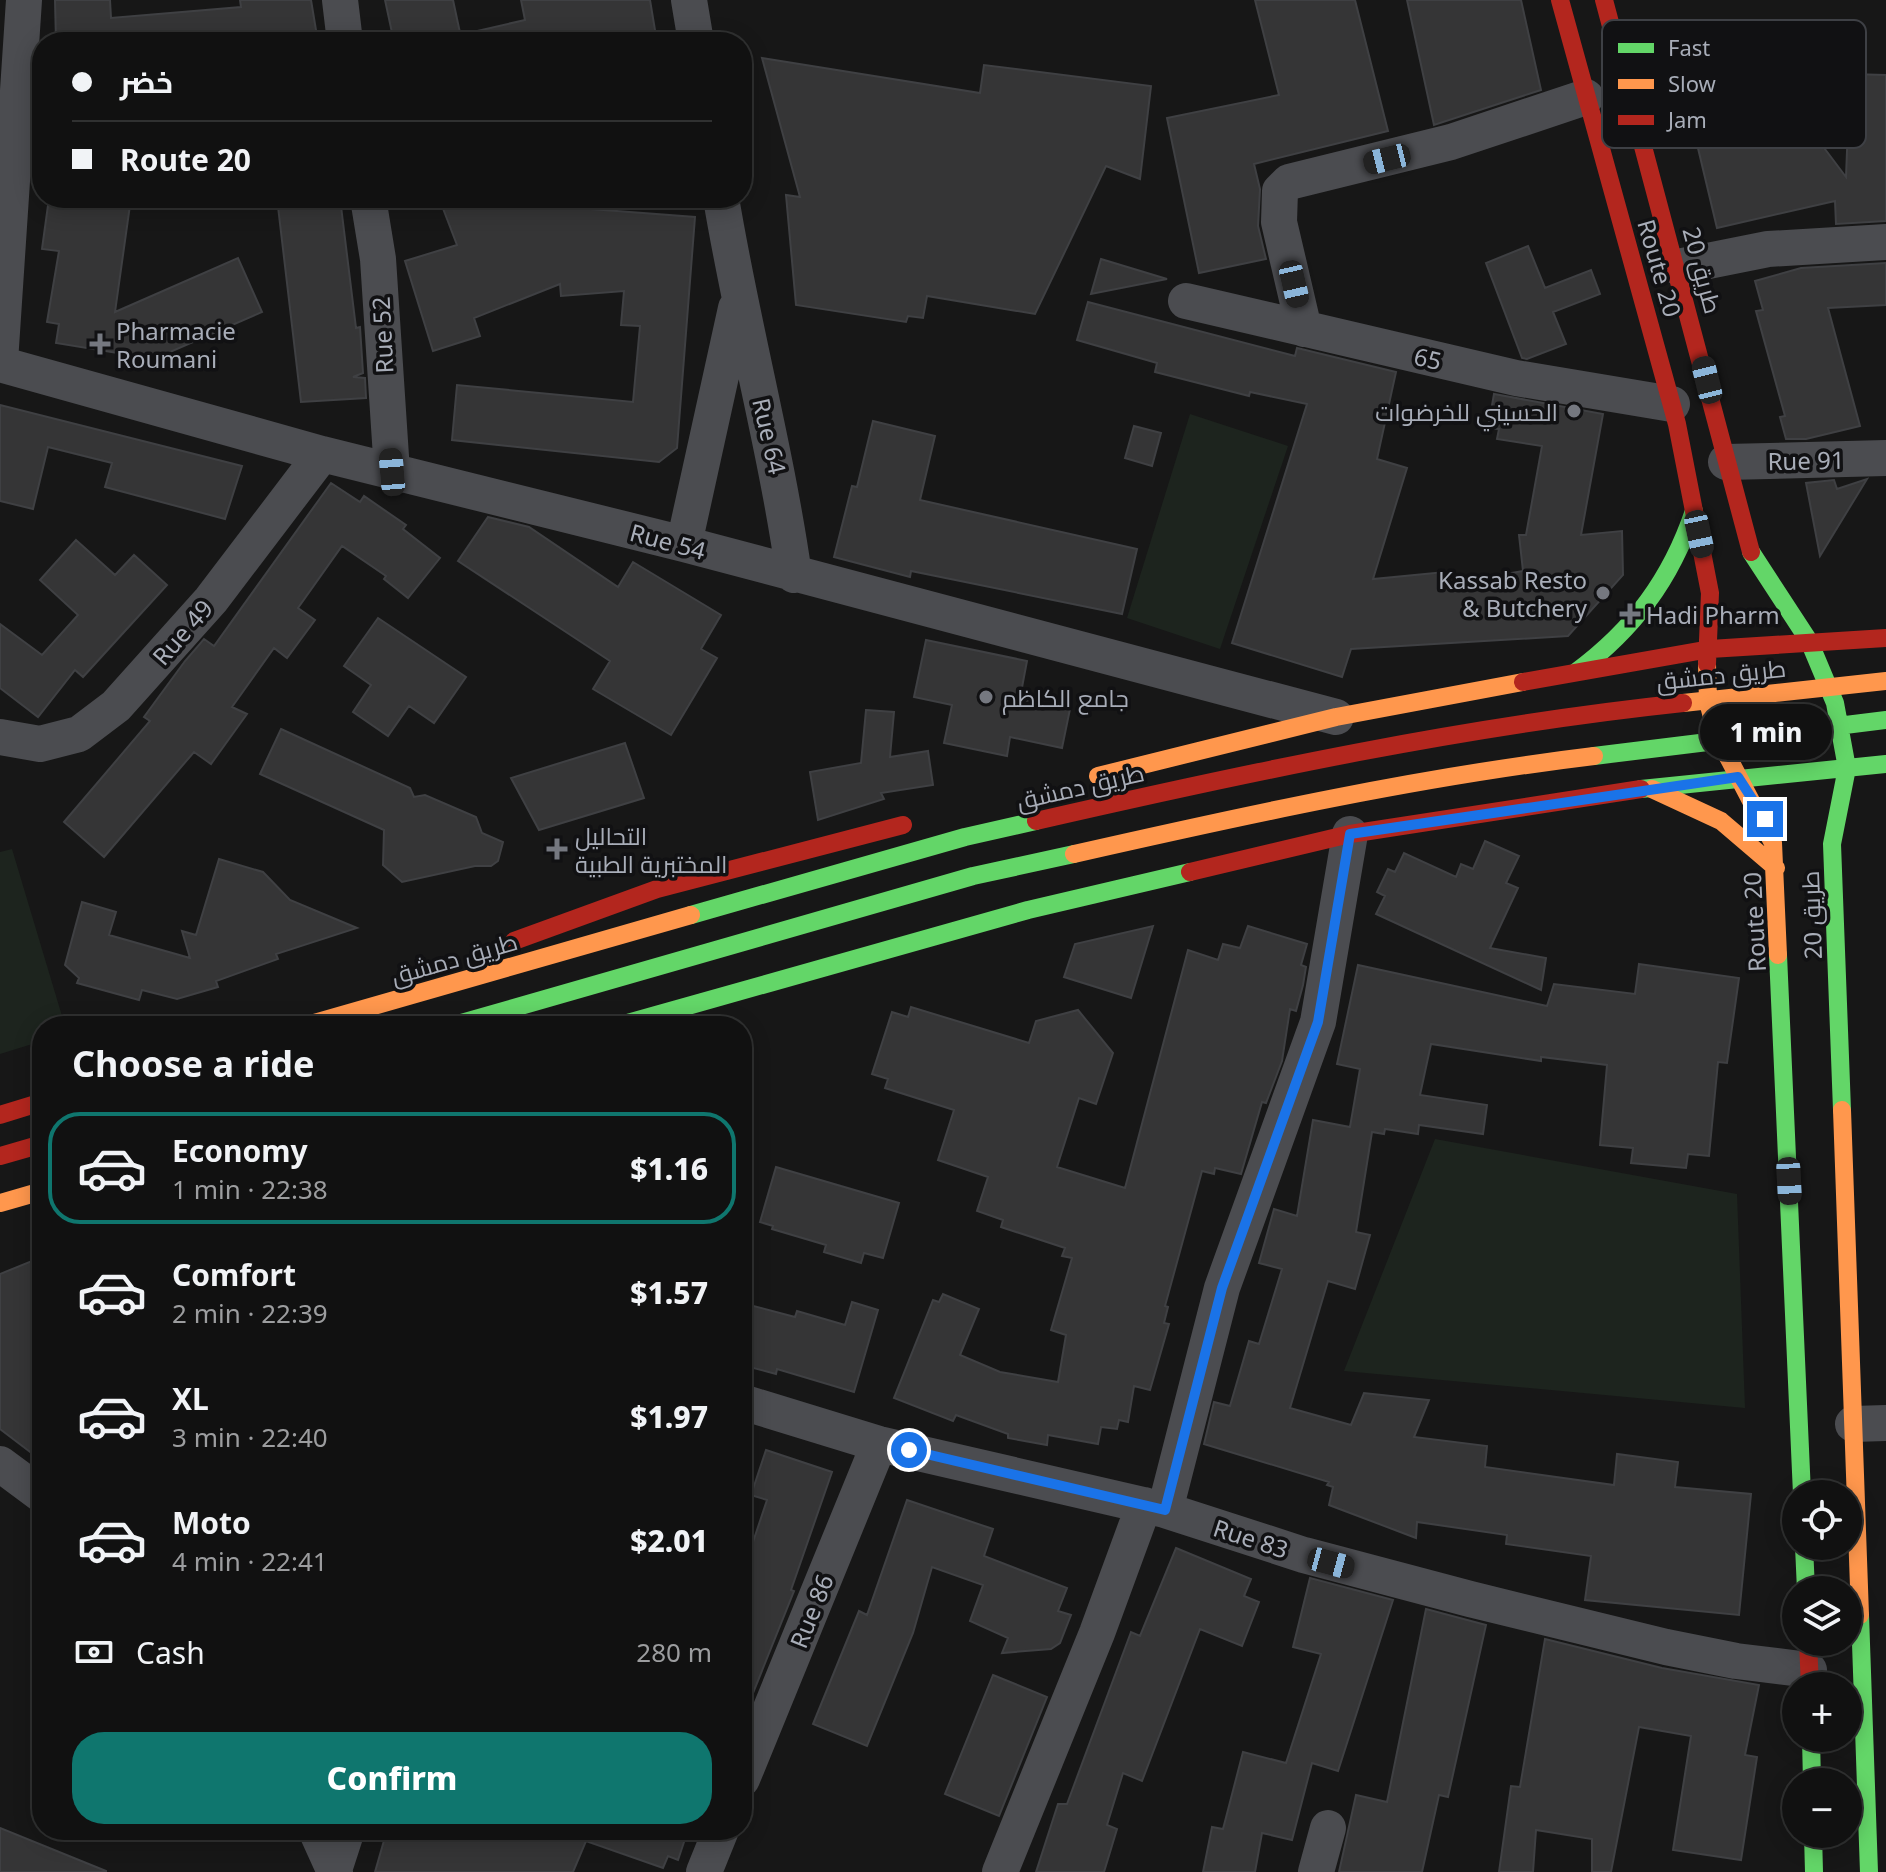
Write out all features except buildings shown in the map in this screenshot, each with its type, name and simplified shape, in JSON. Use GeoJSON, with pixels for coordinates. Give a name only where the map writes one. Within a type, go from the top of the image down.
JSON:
{"type":"FeatureCollection","features":[{"type":"Feature","properties":{"kind":"main road","name":"Route 20"},"geometry":{"type":"LineString","coordinates":[[1560,0],[1672,404],[1709,580],[1710,649],[1706,683],[1710,717],[1721,748],[1765,819],[1776,868],[1801,1480]]}},
{"type":"Feature","properties":{"kind":"main road","name":"طريق 20"},"geometry":{"type":"LineString","coordinates":[[1604,0],[1610,20]]}},
{"type":"Feature","properties":{"kind":"main road","name":"طريق 20"},"geometry":{"type":"LineString","coordinates":[[1645,148],[1751,551],[1809,641],[1835,703],[1847,768],[1832,844],[1870,1424],[1869,1872]]}},
{"type":"Feature","properties":{"kind":"main road"},"geometry":{"type":"LineString","coordinates":[[1576,672],[1617,641],[1651,603],[1677,559],[1694,511]]}},
{"type":"Feature","properties":{"kind":"main road"},"geometry":{"type":"LineString","coordinates":[[1709,580],[1737,585],[1762,570]]}},
{"type":"Feature","properties":{"kind":"main road"},"geometry":{"type":"LineString","coordinates":[[1073,783],[1336,717],[1576,672],[1710,649],[1886,638]]}},
{"type":"Feature","properties":{"kind":"main road","name":"طريق دمشق"},"geometry":{"type":"LineString","coordinates":[[339,1016],[965,837],[1264,769],[1595,712],[1886,681]]}},
{"type":"Feature","properties":{"kind":"main road"},"geometry":{"type":"LineString","coordinates":[[486,1016],[973,876],[1382,787],[1601,753],[1886,720]]}},
{"type":"Feature","properties":{"kind":"main road"},"geometry":{"type":"LineString","coordinates":[[659,1016],[1028,910],[1350,834],[1650,788],[1886,764]]}},
{"type":"Feature","properties":{"kind":"main road"},"geometry":{"type":"LineString","coordinates":[[1650,788],[1721,821],[1776,868]]}},
{"type":"Feature","properties":{"kind":"main road"},"geometry":{"type":"LineString","coordinates":[[430,990],[514,941],[559,921],[687,879],[919,821]]}},
{"type":"Feature","properties":{"kind":"main road"},"geometry":{"type":"LineString","coordinates":[[676,1016],[684,1010]]}},
{"type":"Feature","properties":{"kind":"main road"},"geometry":{"type":"LineString","coordinates":[[0,1115],[32,1105]]}},
{"type":"Feature","properties":{"kind":"main road"},"geometry":{"type":"LineString","coordinates":[[0,1156],[32,1147]]}},
{"type":"Feature","properties":{"kind":"main road"},"geometry":{"type":"LineString","coordinates":[[0,1203],[32,1194]]}},
{"type":"Feature","properties":{"kind":"main road"},"geometry":{"type":"LineString","coordinates":[[1813,1848],[1814,1872]]}},
{"type":"Feature","properties":{"kind":"street"},"geometry":{"type":"LineString","coordinates":[[0,363],[24,0]]}},
{"type":"Feature","properties":{"kind":"street"},"geometry":{"type":"LineString","coordinates":[[340,0],[344,32]]}},
{"type":"Feature","properties":{"kind":"street"},"geometry":{"type":"LineString","coordinates":[[689,0],[694,32]]}},
{"type":"Feature","properties":{"kind":"street"},"geometry":{"type":"LineString","coordinates":[[1304,329],[1279,222],[1280,191],[1289,182],[1463,139],[1586,97]]}},
{"type":"Feature","properties":{"kind":"street","name":"Rue 52"},"geometry":{"type":"LineString","coordinates":[[370,208],[378,259],[392,472]]}},
{"type":"Feature","properties":{"kind":"street","name":"Rue 64"},"geometry":{"type":"LineString","coordinates":[[723,208],[738,299],[782,487],[794,575]]}},
{"type":"Feature","properties":{"kind":"street"},"geometry":{"type":"LineString","coordinates":[[1678,267],[1768,249],[1886,242]]}},
{"type":"Feature","properties":{"kind":"street","name":"Rue 64"},"geometry":{"type":"LineString","coordinates":[[684,544],[738,299]]}},
{"type":"Feature","properties":{"kind":"street","name":"65"},"geometry":{"type":"LineString","coordinates":[[1186,301],[1516,378],[1672,404]]}},
{"type":"Feature","properties":{"kind":"street","name":"Rue 54"},"geometry":{"type":"LineString","coordinates":[[0,363],[322,454],[684,544],[1336,717]]}},
{"type":"Feature","properties":{"kind":"street","name":"Rue 49"},"geometry":{"type":"LineString","coordinates":[[0,737],[40,744],[79,734],[116,706],[211,600],[322,454]]}},
{"type":"Feature","properties":{"kind":"street","name":"Rue 91"},"geometry":{"type":"LineString","coordinates":[[1726,462],[1886,458]]}},
{"type":"Feature","properties":{"kind":"street"},"geometry":{"type":"LineString","coordinates":[[1000,1872],[1097,1633],[1154,1507],[1222,1288],[1318,1022],[1350,834]]}},
{"type":"Feature","properties":{"kind":"street","name":"Rue 83"},"geometry":{"type":"LineString","coordinates":[[752,1405],[879,1444],[1154,1507],[1304,1555],[1470,1599],[1666,1647],[1809,1666]]}},
{"type":"Feature","properties":{"kind":"street","name":"Rue 86"},"geometry":{"type":"LineString","coordinates":[[752,1755],[879,1444]]}},
{"type":"Feature","properties":{"kind":"street"},"geometry":{"type":"LineString","coordinates":[[0,1464],[32,1488]]}},
{"type":"Feature","properties":{"kind":"street"},"geometry":{"type":"LineString","coordinates":[[1316,1872],[1328,1828]]}},
{"type":"Feature","properties":{"kind":"street"},"geometry":{"type":"LineString","coordinates":[[321,1840],[335,1871]]}},
{"type":"Feature","properties":{"kind":"street"},"geometry":{"type":"LineString","coordinates":[[335,1871],[344,1840]]}},
{"type":"Feature","properties":{"kind":"street"},"geometry":{"type":"LineString","coordinates":[[704,1872],[717,1840]]}},
{"type":"Feature","properties":{"kind":"shaded area"},"geometry":{"type":"Polygon","coordinates":[[[1190,414],[1288,446],[1220,649],[1127,618],[1190,414]]]}},
{"type":"Feature","properties":{"kind":"shaded area"},"geometry":{"type":"Polygon","coordinates":[[[12,849],[62,1016],[32,1016],[32,1044],[0,1054],[0,852],[12,849]]]}},
{"type":"Feature","properties":{"kind":"shaded area"},"geometry":{"type":"Polygon","coordinates":[[[1435,1139],[1737,1194],[1745,1408],[1344,1371],[1435,1139]]]}},
{"type":"Feature","properties":{"kind":"traffic: fast"},"geometry":{"type":"LineString","coordinates":[[1576,672],[1616,638],[1648,601],[1674,559],[1694,511]]}},
{"type":"Feature","properties":{"kind":"traffic: fast"},"geometry":{"type":"LineString","coordinates":[[1751,552],[1809,641],[1835,703],[1847,768],[1832,844],[1842,1110]]}},
{"type":"Feature","properties":{"kind":"traffic: fast"},"geometry":{"type":"LineString","coordinates":[[1594,756],[1886,720]]}},
{"type":"Feature","properties":{"kind":"traffic: fast"},"geometry":{"type":"LineString","coordinates":[[1641,789],[1886,764]]}},
{"type":"Feature","properties":{"kind":"traffic: fast"},"geometry":{"type":"LineString","coordinates":[[691,915],[965,837],[1036,821]]}},
{"type":"Feature","properties":{"kind":"traffic: fast"},"geometry":{"type":"LineString","coordinates":[[486,1016],[973,876],[1074,854]]}},
{"type":"Feature","properties":{"kind":"traffic: fast"},"geometry":{"type":"LineString","coordinates":[[652,1016],[1028,910],[1190,872]]}},
{"type":"Feature","properties":{"kind":"traffic: fast"},"geometry":{"type":"LineString","coordinates":[[1778,955],[1801,1480]]}},
{"type":"Feature","properties":{"kind":"traffic: fast"},"geometry":{"type":"LineString","coordinates":[[1805,1560],[1805,1576]]}},
{"type":"Feature","properties":{"kind":"traffic: fast"},"geometry":{"type":"LineString","coordinates":[[1861,1656],[1869,1872]]}},
{"type":"Feature","properties":{"kind":"traffic: fast"},"geometry":{"type":"LineString","coordinates":[[1811,1752],[1812,1768]]}},
{"type":"Feature","properties":{"kind":"traffic: fast"},"geometry":{"type":"LineString","coordinates":[[1813,1848],[1814,1872]]}},
{"type":"Feature","properties":{"kind":"traffic: slow"},"geometry":{"type":"LineString","coordinates":[[1707,664],[1708,702],[1717,736],[1773,843],[1778,955]]}},
{"type":"Feature","properties":{"kind":"traffic: slow"},"geometry":{"type":"LineString","coordinates":[[1683,703],[1886,681]]}},
{"type":"Feature","properties":{"kind":"traffic: slow"},"geometry":{"type":"LineString","coordinates":[[1098,776],[1336,717],[1523,682]]}},
{"type":"Feature","properties":{"kind":"traffic: slow"},"geometry":{"type":"LineString","coordinates":[[1074,854],[1398,786],[1594,756]]}},
{"type":"Feature","properties":{"kind":"traffic: slow"},"geometry":{"type":"LineString","coordinates":[[1652,789],[1721,821],[1776,868]]}},
{"type":"Feature","properties":{"kind":"traffic: slow"},"geometry":{"type":"LineString","coordinates":[[339,1016],[691,915]]}},
{"type":"Feature","properties":{"kind":"traffic: slow"},"geometry":{"type":"LineString","coordinates":[[1842,1110],[1859,1576]]}},
{"type":"Feature","properties":{"kind":"traffic: slow"},"geometry":{"type":"LineString","coordinates":[[0,1203],[32,1194]]}},
{"type":"Feature","properties":{"kind":"traffic: jam"},"geometry":{"type":"LineString","coordinates":[[1560,0],[1677,424],[1710,593],[1707,664]]}},
{"type":"Feature","properties":{"kind":"traffic: jam"},"geometry":{"type":"LineString","coordinates":[[1604,0],[1609,20]]}},
{"type":"Feature","properties":{"kind":"traffic: jam"},"geometry":{"type":"LineString","coordinates":[[1643,148],[1751,552]]}},
{"type":"Feature","properties":{"kind":"traffic: jam"},"geometry":{"type":"LineString","coordinates":[[1523,682],[1710,649],[1886,638]]}},
{"type":"Feature","properties":{"kind":"traffic: jam"},"geometry":{"type":"LineString","coordinates":[[1036,821],[1358,752],[1520,724],[1683,703]]}},
{"type":"Feature","properties":{"kind":"traffic: jam"},"geometry":{"type":"LineString","coordinates":[[1190,872],[1350,834],[1641,789]]}},
{"type":"Feature","properties":{"kind":"traffic: jam"},"geometry":{"type":"LineString","coordinates":[[514,941],[657,889],[903,825]]}},
{"type":"Feature","properties":{"kind":"traffic: jam"},"geometry":{"type":"LineString","coordinates":[[0,1115],[32,1105]]}},
{"type":"Feature","properties":{"kind":"traffic: jam"},"geometry":{"type":"LineString","coordinates":[[0,1156],[32,1147]]}},
{"type":"Feature","properties":{"kind":"traffic: jam"},"geometry":{"type":"LineString","coordinates":[[1809,1656],[1809,1672]]}},
{"type":"Feature","properties":{"kind":"place","name":"Pharmacie Roumani"},"geometry":{"type":"Point","coordinates":[100,344]}},
{"type":"Feature","properties":{"kind":"place","name":"الحسيني للخرضوات"},"geometry":{"type":"Point","coordinates":[1574,411]}},
{"type":"Feature","properties":{"kind":"place","name":"Kassab Resto & Butchery"},"geometry":{"type":"Point","coordinates":[1603,593]}},
{"type":"Feature","properties":{"kind":"place","name":"Hadi Pharm"},"geometry":{"type":"Point","coordinates":[1630,614]}},
{"type":"Feature","properties":{"kind":"place","name":"جامع الكاظم"},"geometry":{"type":"Point","coordinates":[986,697]}},
{"type":"Feature","properties":{"kind":"place","name":"التحاليل المختبرية الطبية"},"geometry":{"type":"Point","coordinates":[557,849]}},
{"type":"Feature","properties":{"kind":"route"},"geometry":{"type":"LineString","coordinates":[[909,1450],[1165,1510],[1222,1288],[1318,1022],[1350,834],[1738,777],[1765,819]]}}]}
